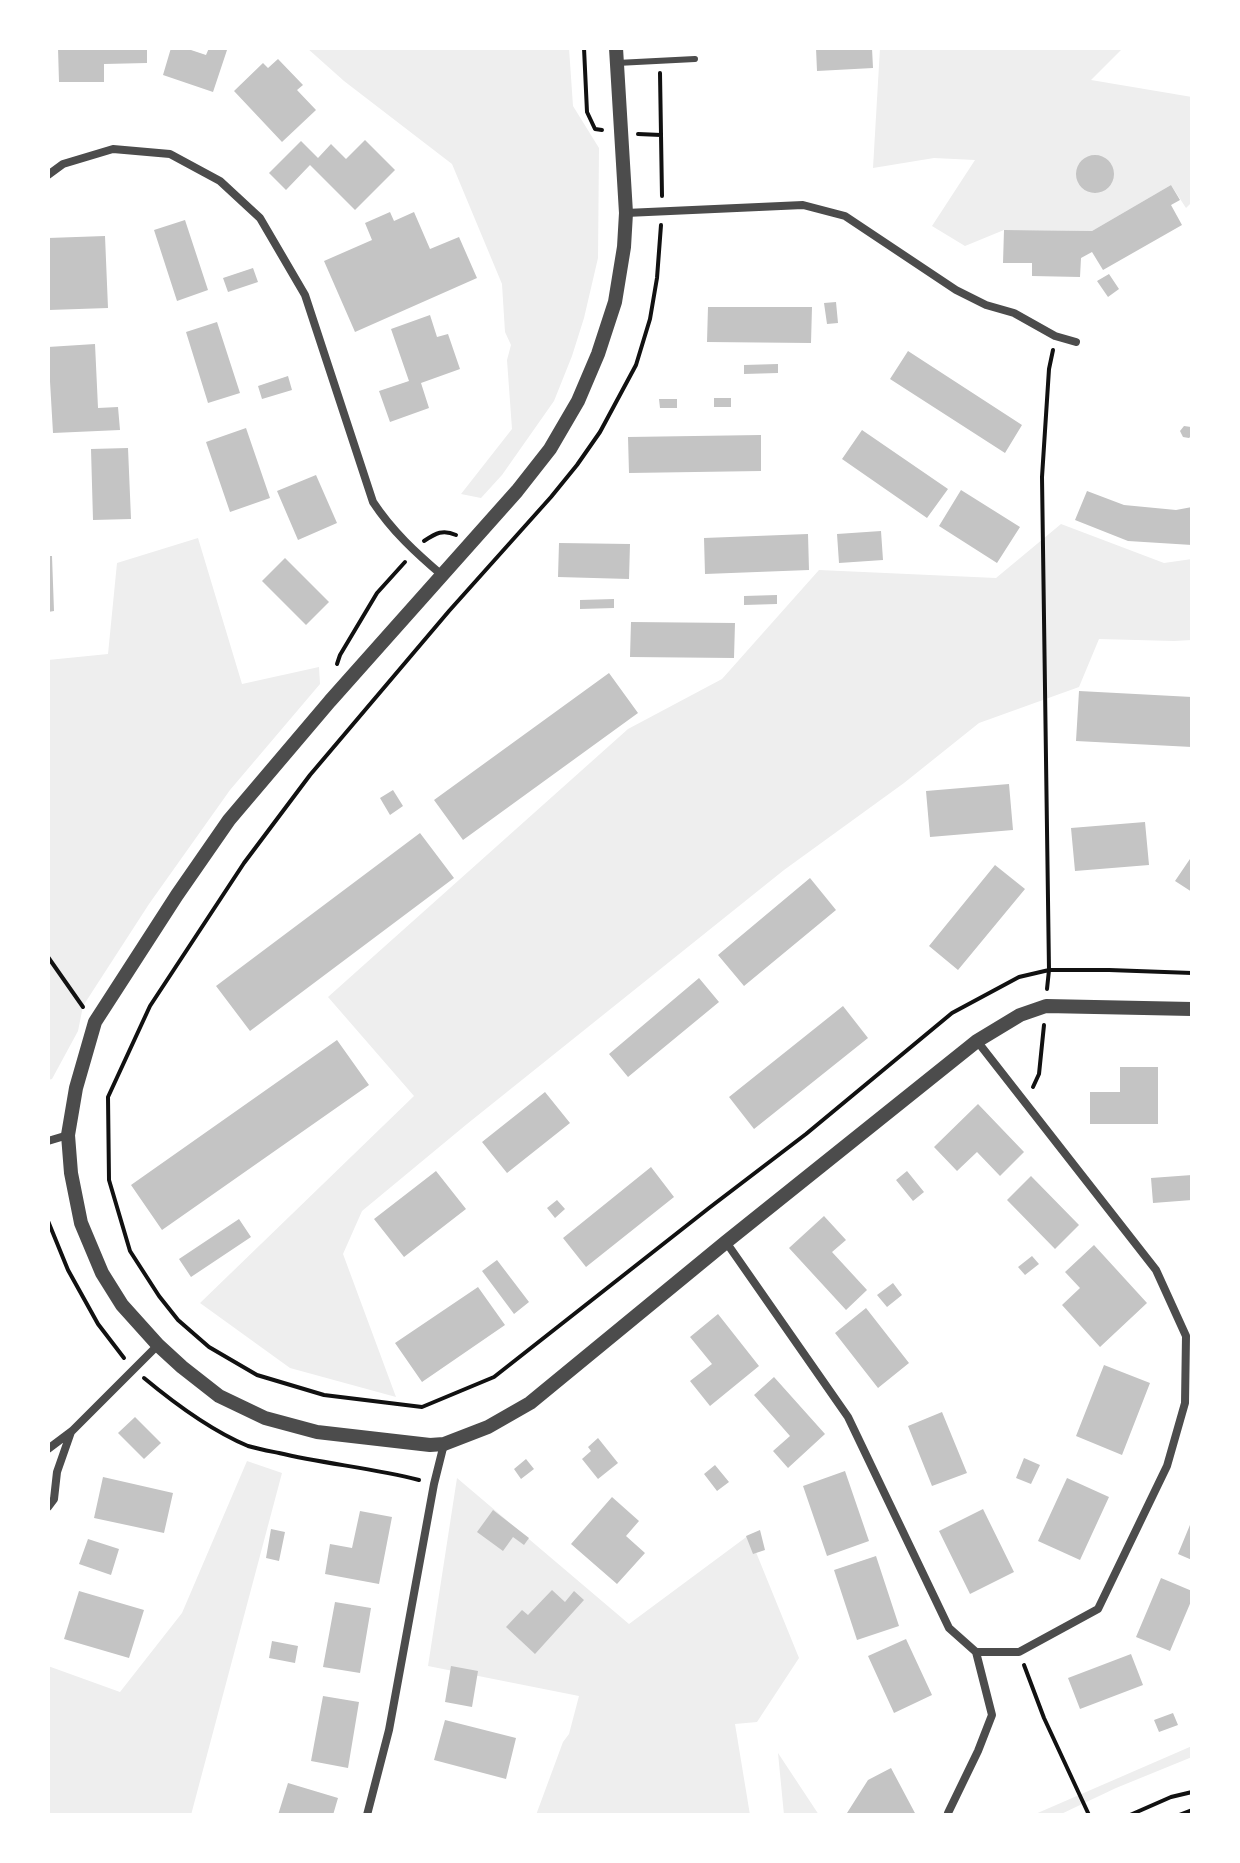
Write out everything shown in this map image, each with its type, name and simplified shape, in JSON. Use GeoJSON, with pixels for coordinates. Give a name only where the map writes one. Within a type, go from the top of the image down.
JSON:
{"type":"FeatureCollection","features":[{"type":"Feature","properties":{"kind":"street"},"geometry":{"type":"LineString","coordinates":[[617,56],[626,213],[624,247],[615,302],[578,401],[550,449],[517,491],[229,820],[95,1022],[76,1088],[68,1135],[71,1173],[81,1223],[102,1273],[122,1305],[158,1345],[219,1396],[265,1418],[317,1432],[444,1444],[488,1427],[530,1403],[977,1041],[1020,1015],[1046,1006],[1192,1009]]}},
{"type":"Feature","properties":{"kind":"street"},"geometry":{"type":"LineString","coordinates":[[48,175],[63,164],[113,149],[170,154],[220,181],[260,218],[305,295],[373,502],[386,522],[414,552],[443,576]]}},
{"type":"Feature","properties":{"kind":"street"},"geometry":{"type":"LineString","coordinates":[[626,213],[803,205],[845,216],[956,290],[986,305],[1014,313],[1055,336],[1076,342]]}},
{"type":"Feature","properties":{"kind":"street"},"geometry":{"type":"LineString","coordinates":[[976,1652],[1019,1652],[1098,1609],[1167,1466],[1185,1403],[1186,1336],[1156,1270],[977,1041]]}},
{"type":"Feature","properties":{"kind":"street"},"geometry":{"type":"LineString","coordinates":[[48,1141],[68,1135]]}},
{"type":"Feature","properties":{"kind":"street"},"geometry":{"type":"LineString","coordinates":[[726,1242],[848,1417],[949,1628],[976,1652],[992,1715],[948,1813]]}},
{"type":"Feature","properties":{"kind":"street"},"geometry":{"type":"LineString","coordinates":[[48,1449],[72,1431],[158,1345]]}},
{"type":"Feature","properties":{"kind":"street"},"geometry":{"type":"LineString","coordinates":[[48,1507],[54,1499],[57,1472],[72,1431]]}},
{"type":"Feature","properties":{"kind":"street"},"geometry":{"type":"LineString","coordinates":[[367,1815],[389,1730],[444,1444]]}},
{"type":"Feature","properties":{"kind":"lane"},"geometry":{"type":"LineString","coordinates":[[617,56],[695,59]]}},
{"type":"Feature","properties":{"kind":"path"},"geometry":{"type":"LineString","coordinates":[[660,60],[662,210],[657,278],[650,319],[636,365],[600,432],[577,465],[310,775],[244,863],[150,1006],[108,1097],[109,1180],[130,1251],[178,1320],[209,1347],[257,1375],[324,1395],[422,1407],[494,1377],[806,1134],[952,1013],[1019,977],[1049,970],[1192,973]]}},
{"type":"Feature","properties":{"kind":"path"},"geometry":{"type":"LineString","coordinates":[[1026,1104],[1039,1074],[1049,970],[1042,477],[1049,369],[1055,336]]}},
{"type":"Feature","properties":{"kind":"path"},"geometry":{"type":"LineString","coordinates":[[337,666],[340,655],[377,593],[414,552]]}},
{"type":"Feature","properties":{"kind":"path"},"geometry":{"type":"LineString","coordinates":[[48,957],[89,1014]]}},
{"type":"Feature","properties":{"kind":"path"},"geometry":{"type":"LineString","coordinates":[[1019,1652],[1044,1718],[1089,1815]]}},
{"type":"Feature","properties":{"kind":"path"},"geometry":{"type":"LineString","coordinates":[[1130,1815],[1171,1797],[1192,1792]]}},
{"type":"Feature","properties":{"kind":"path"},"geometry":{"type":"LineString","coordinates":[[1179,1815],[1192,1810]]}},
{"type":"Feature","properties":{"kind":"shaded area"},"geometry":{"type":"Polygon","coordinates":[[[307,48],[569,48],[573,106],[599,148],[598,258],[584,318],[554,401],[502,475],[481,498],[461,494],[512,429],[507,360],[511,345],[505,332],[502,284],[452,164],[344,81],[307,48]]]}},
{"type":"Feature","properties":{"kind":"shaded area"},"geometry":{"type":"Polygon","coordinates":[[[880,48],[1123,48],[1091,80],[1192,97],[1192,202],[1186,208],[1171,185],[1092,231],[1004,230],[965,246],[932,226],[975,160],[934,158],[873,168],[880,48]]]}},
{"type":"Feature","properties":{"kind":"shaded area"},"geometry":{"type":"Polygon","coordinates":[[[1061,524],[1164,563],[1192,559],[1192,640],[1099,639],[1079,687],[979,723],[904,783],[784,870],[362,1211],[343,1254],[396,1397],[290,1368],[200,1303],[414,1096],[328,997],[628,729],[722,679],[819,570],[996,578],[1061,524]]]}},
{"type":"Feature","properties":{"kind":"shaded area"},"geometry":{"type":"Polygon","coordinates":[[[198,538],[242,684],[319,667],[320,684],[230,790],[149,904],[83,1006],[78,1031],[52,1079],[48,1080],[48,660],[108,654],[117,563],[198,538]]]}},
{"type":"Feature","properties":{"kind":"shaded area"},"geometry":{"type":"Polygon","coordinates":[[[247,1461],[282,1473],[191,1815],[48,1815],[48,1666],[120,1692],[182,1613],[247,1461]]]}},
{"type":"Feature","properties":{"kind":"shaded area"},"geometry":{"type":"Polygon","coordinates":[[[457,1478],[629,1624],[749,1535],[799,1658],[757,1722],[735,1724],[750,1815],[536,1815],[563,1742],[569,1734],[579,1696],[428,1666],[457,1478]]]}},
{"type":"Feature","properties":{"kind":"shaded area"},"geometry":{"type":"Polygon","coordinates":[[[1192,1746],[1192,1757],[1059,1815],[1033,1815],[1192,1746]]]}},
{"type":"Feature","properties":{"kind":"shaded area"},"geometry":{"type":"Polygon","coordinates":[[[778,1753],[819,1815],[784,1815],[778,1753]]]}},
{"type":"Feature","properties":{"kind":"building"},"geometry":{"type":"Polygon","coordinates":[[[58,48],[147,48],[147,63],[104,64],[104,82],[59,82],[58,48]]]}},
{"type":"Feature","properties":{"kind":"building"},"geometry":{"type":"Polygon","coordinates":[[[171,48],[185,48],[206,55],[209,48],[227,50],[213,92],[163,75],[171,48]]]}},
{"type":"Feature","properties":{"kind":"building"},"geometry":{"type":"Polygon","coordinates":[[[816,48],[872,48],[873,68],[817,71],[816,48]]]}},
{"type":"Feature","properties":{"kind":"building"},"geometry":{"type":"Polygon","coordinates":[[[278,59],[303,85],[297,90],[316,110],[282,142],[234,91],[263,63],[268,68],[278,59]]]}},
{"type":"Feature","properties":{"kind":"building"},"geometry":{"type":"Polygon","coordinates":[[[365,140],[395,170],[355,210],[310,165],[286,190],[269,173],[301,141],[318,158],[331,144],[346,159],[365,140]]]}},
{"type":"Feature","properties":{"kind":"building"},"geometry":{"type":"Polygon","coordinates":[[[1095,155],[1109,160],[1114,174],[1109,188],[1095,193],[1081,188],[1076,174],[1081,160],[1095,155]]]}},
{"type":"Feature","properties":{"kind":"building"},"geometry":{"type":"Polygon","coordinates":[[[1171,185],[1180,200],[1171,205],[1182,225],[1103,270],[1092,252],[1081,258],[1080,277],[1032,276],[1032,263],[1003,263],[1004,230],[1092,231],[1171,185]]]}},
{"type":"Feature","properties":{"kind":"building"},"geometry":{"type":"Polygon","coordinates":[[[390,212],[394,221],[414,212],[430,249],[459,237],[477,278],[355,332],[324,261],[372,240],[365,223],[390,212]]]}},
{"type":"Feature","properties":{"kind":"building"},"geometry":{"type":"Polygon","coordinates":[[[185,220],[208,290],[177,301],[154,230],[185,220]]]}},
{"type":"Feature","properties":{"kind":"building"},"geometry":{"type":"Polygon","coordinates":[[[105,236],[108,308],[49,310],[48,238],[105,236]]]}},
{"type":"Feature","properties":{"kind":"building"},"geometry":{"type":"Polygon","coordinates":[[[253,268],[258,282],[228,292],[223,278],[253,268]]]}},
{"type":"Feature","properties":{"kind":"building"},"geometry":{"type":"Polygon","coordinates":[[[1109,274],[1119,289],[1108,297],[1097,281],[1109,274]]]}},
{"type":"Feature","properties":{"kind":"building"},"geometry":{"type":"Polygon","coordinates":[[[836,302],[838,323],[827,324],[824,303],[836,302]]]}},
{"type":"Feature","properties":{"kind":"building"},"geometry":{"type":"Polygon","coordinates":[[[708,307],[812,307],[811,343],[707,342],[708,307]]]}},
{"type":"Feature","properties":{"kind":"building"},"geometry":{"type":"Polygon","coordinates":[[[430,315],[437,337],[448,334],[460,369],[421,383],[429,408],[390,422],[379,391],[409,381],[391,329],[430,315]]]}},
{"type":"Feature","properties":{"kind":"building"},"geometry":{"type":"Polygon","coordinates":[[[217,322],[240,393],[208,403],[186,332],[217,322]]]}},
{"type":"Feature","properties":{"kind":"building"},"geometry":{"type":"Polygon","coordinates":[[[95,344],[98,408],[118,407],[120,430],[53,433],[48,347],[95,344]]]}},
{"type":"Feature","properties":{"kind":"building"},"geometry":{"type":"Polygon","coordinates":[[[908,351],[1022,425],[1005,453],[890,379],[908,351]]]}},
{"type":"Feature","properties":{"kind":"building"},"geometry":{"type":"Polygon","coordinates":[[[778,364],[778,373],[744,374],[744,365],[778,364]]]}},
{"type":"Feature","properties":{"kind":"building"},"geometry":{"type":"Polygon","coordinates":[[[288,376],[292,390],[262,399],[258,386],[288,376]]]}},
{"type":"Feature","properties":{"kind":"building"},"geometry":{"type":"Polygon","coordinates":[[[714,398],[731,398],[731,407],[714,407],[714,398]]]}},
{"type":"Feature","properties":{"kind":"building"},"geometry":{"type":"Polygon","coordinates":[[[659,399],[677,399],[677,408],[660,408],[659,399]]]}},
{"type":"Feature","properties":{"kind":"building"},"geometry":{"type":"Polygon","coordinates":[[[1184,426],[1192,429],[1189,438],[1183,437],[1180,431],[1184,426]]]}},
{"type":"Feature","properties":{"kind":"building"},"geometry":{"type":"Polygon","coordinates":[[[246,428],[270,498],[230,512],[206,442],[246,428]]]}},
{"type":"Feature","properties":{"kind":"building"},"geometry":{"type":"Polygon","coordinates":[[[862,430],[948,489],[927,518],[842,459],[862,430]]]}},
{"type":"Feature","properties":{"kind":"building"},"geometry":{"type":"Polygon","coordinates":[[[761,435],[761,471],[629,473],[628,437],[761,435]]]}},
{"type":"Feature","properties":{"kind":"building"},"geometry":{"type":"Polygon","coordinates":[[[128,448],[131,519],[93,520],[91,449],[128,448]]]}},
{"type":"Feature","properties":{"kind":"building"},"geometry":{"type":"Polygon","coordinates":[[[316,475],[337,523],[298,540],[277,491],[316,475]]]}},
{"type":"Feature","properties":{"kind":"building"},"geometry":{"type":"Polygon","coordinates":[[[961,490],[1020,527],[997,563],[939,526],[961,490]]]}},
{"type":"Feature","properties":{"kind":"building"},"geometry":{"type":"Polygon","coordinates":[[[1087,491],[1124,505],[1176,510],[1192,507],[1192,545],[1128,541],[1075,520],[1087,491]]]}},
{"type":"Feature","properties":{"kind":"building"},"geometry":{"type":"Polygon","coordinates":[[[881,531],[883,560],[839,563],[837,534],[881,531]]]}},
{"type":"Feature","properties":{"kind":"building"},"geometry":{"type":"Polygon","coordinates":[[[808,534],[809,570],[705,574],[704,538],[808,534]]]}},
{"type":"Feature","properties":{"kind":"building"},"geometry":{"type":"Polygon","coordinates":[[[559,543],[630,544],[629,579],[558,577],[559,543]]]}},
{"type":"Feature","properties":{"kind":"building"},"geometry":{"type":"Polygon","coordinates":[[[48,556],[52,556],[54,611],[48,612],[48,556]]]}},
{"type":"Feature","properties":{"kind":"building"},"geometry":{"type":"Polygon","coordinates":[[[285,558],[329,602],[306,625],[262,581],[285,558]]]}},
{"type":"Feature","properties":{"kind":"building"},"geometry":{"type":"Polygon","coordinates":[[[777,595],[777,604],[744,605],[744,596],[777,595]]]}},
{"type":"Feature","properties":{"kind":"building"},"geometry":{"type":"Polygon","coordinates":[[[614,599],[614,608],[580,609],[580,600],[614,599]]]}},
{"type":"Feature","properties":{"kind":"building"},"geometry":{"type":"Polygon","coordinates":[[[631,622],[735,623],[734,658],[630,657],[631,622]]]}},
{"type":"Feature","properties":{"kind":"building"},"geometry":{"type":"Polygon","coordinates":[[[609,673],[638,713],[463,840],[434,800],[609,673]]]}},
{"type":"Feature","properties":{"kind":"building"},"geometry":{"type":"Polygon","coordinates":[[[1079,691],[1192,697],[1192,747],[1076,741],[1079,691]]]}},
{"type":"Feature","properties":{"kind":"building"},"geometry":{"type":"Polygon","coordinates":[[[1009,784],[1013,830],[930,837],[926,791],[1009,784]]]}},
{"type":"Feature","properties":{"kind":"building"},"geometry":{"type":"Polygon","coordinates":[[[393,790],[403,806],[390,815],[380,798],[393,790]]]}},
{"type":"Feature","properties":{"kind":"building"},"geometry":{"type":"Polygon","coordinates":[[[1145,822],[1149,865],[1075,871],[1071,828],[1145,822]]]}},
{"type":"Feature","properties":{"kind":"building"},"geometry":{"type":"Polygon","coordinates":[[[420,833],[454,878],[250,1031],[216,986],[420,833]]]}},
{"type":"Feature","properties":{"kind":"building"},"geometry":{"type":"Polygon","coordinates":[[[1192,856],[1192,892],[1175,881],[1192,856]]]}},
{"type":"Feature","properties":{"kind":"building"},"geometry":{"type":"Polygon","coordinates":[[[995,865],[1025,889],[958,970],[929,946],[995,865]]]}},
{"type":"Feature","properties":{"kind":"building"},"geometry":{"type":"Polygon","coordinates":[[[810,878],[836,910],[744,986],[718,955],[810,878]]]}},
{"type":"Feature","properties":{"kind":"building"},"geometry":{"type":"Polygon","coordinates":[[[699,978],[719,1002],[628,1077],[609,1054],[699,978]]]}},
{"type":"Feature","properties":{"kind":"building"},"geometry":{"type":"Polygon","coordinates":[[[843,1006],[868,1038],[754,1129],[729,1097],[843,1006]]]}},
{"type":"Feature","properties":{"kind":"building"},"geometry":{"type":"Polygon","coordinates":[[[337,1040],[369,1085],[162,1230],[131,1185],[337,1040]]]}},
{"type":"Feature","properties":{"kind":"building"},"geometry":{"type":"Polygon","coordinates":[[[1120,1067],[1158,1067],[1158,1124],[1090,1124],[1090,1092],[1120,1092],[1120,1067]]]}},
{"type":"Feature","properties":{"kind":"building"},"geometry":{"type":"Polygon","coordinates":[[[545,1092],[570,1123],[507,1173],[482,1142],[545,1092]]]}},
{"type":"Feature","properties":{"kind":"building"},"geometry":{"type":"Polygon","coordinates":[[[978,1104],[1024,1152],[1000,1176],[977,1152],[957,1171],[934,1147],[978,1104]]]}},
{"type":"Feature","properties":{"kind":"building"},"geometry":{"type":"Polygon","coordinates":[[[651,1167],[674,1197],[586,1267],[563,1238],[651,1167]]]}},
{"type":"Feature","properties":{"kind":"building"},"geometry":{"type":"Polygon","coordinates":[[[436,1171],[466,1209],[404,1257],[374,1219],[436,1171]]]}},
{"type":"Feature","properties":{"kind":"building"},"geometry":{"type":"Polygon","coordinates":[[[907,1171],[924,1192],[913,1201],[896,1180],[907,1171]]]}},
{"type":"Feature","properties":{"kind":"building"},"geometry":{"type":"Polygon","coordinates":[[[1192,1175],[1192,1200],[1153,1203],[1151,1178],[1192,1175]]]}},
{"type":"Feature","properties":{"kind":"building"},"geometry":{"type":"Polygon","coordinates":[[[1031,1176],[1079,1225],[1055,1249],[1007,1200],[1031,1176]]]}},
{"type":"Feature","properties":{"kind":"building"},"geometry":{"type":"Polygon","coordinates":[[[557,1200],[565,1209],[555,1218],[547,1208],[557,1200]]]}},
{"type":"Feature","properties":{"kind":"building"},"geometry":{"type":"Polygon","coordinates":[[[824,1216],[846,1240],[832,1252],[867,1290],[846,1310],[789,1248],[824,1216]]]}},
{"type":"Feature","properties":{"kind":"building"},"geometry":{"type":"Polygon","coordinates":[[[239,1219],[251,1237],[191,1277],[179,1259],[239,1219]]]}},
{"type":"Feature","properties":{"kind":"building"},"geometry":{"type":"Polygon","coordinates":[[[1094,1245],[1147,1303],[1100,1347],[1062,1305],[1080,1288],[1065,1272],[1094,1245]]]}},
{"type":"Feature","properties":{"kind":"building"},"geometry":{"type":"Polygon","coordinates":[[[1032,1256],[1039,1264],[1025,1275],[1018,1267],[1032,1256]]]}},
{"type":"Feature","properties":{"kind":"building"},"geometry":{"type":"Polygon","coordinates":[[[497,1260],[529,1302],[514,1314],[482,1271],[497,1260]]]}},
{"type":"Feature","properties":{"kind":"building"},"geometry":{"type":"Polygon","coordinates":[[[893,1283],[902,1295],[887,1307],[877,1295],[893,1283]]]}},
{"type":"Feature","properties":{"kind":"building"},"geometry":{"type":"Polygon","coordinates":[[[478,1287],[505,1325],[422,1382],[395,1343],[478,1287]]]}},
{"type":"Feature","properties":{"kind":"building"},"geometry":{"type":"Polygon","coordinates":[[[866,1308],[909,1363],[878,1388],[835,1333],[866,1308]]]}},
{"type":"Feature","properties":{"kind":"building"},"geometry":{"type":"Polygon","coordinates":[[[718,1314],[759,1366],[710,1406],[690,1381],[712,1364],[690,1337],[718,1314]]]}},
{"type":"Feature","properties":{"kind":"building"},"geometry":{"type":"Polygon","coordinates":[[[1104,1365],[1150,1383],[1122,1455],[1076,1436],[1104,1365]]]}},
{"type":"Feature","properties":{"kind":"building"},"geometry":{"type":"Polygon","coordinates":[[[774,1377],[825,1434],[788,1468],[773,1451],[790,1436],[754,1395],[774,1377]]]}},
{"type":"Feature","properties":{"kind":"building"},"geometry":{"type":"Polygon","coordinates":[[[942,1412],[967,1473],[932,1486],[908,1426],[942,1412]]]}},
{"type":"Feature","properties":{"kind":"building"},"geometry":{"type":"Polygon","coordinates":[[[135,1417],[161,1443],[144,1459],[118,1433],[135,1417]]]}},
{"type":"Feature","properties":{"kind":"building"},"geometry":{"type":"Polygon","coordinates":[[[598,1438],[618,1463],[598,1479],[582,1459],[591,1451],[588,1447],[598,1438]]]}},
{"type":"Feature","properties":{"kind":"building"},"geometry":{"type":"Polygon","coordinates":[[[1024,1458],[1040,1465],[1031,1484],[1016,1478],[1024,1458]]]}},
{"type":"Feature","properties":{"kind":"building"},"geometry":{"type":"Polygon","coordinates":[[[526,1459],[534,1469],[521,1479],[514,1469],[526,1459]]]}},
{"type":"Feature","properties":{"kind":"building"},"geometry":{"type":"Polygon","coordinates":[[[715,1465],[729,1482],[717,1491],[704,1474],[715,1465]]]}},
{"type":"Feature","properties":{"kind":"building"},"geometry":{"type":"Polygon","coordinates":[[[845,1471],[869,1541],[827,1556],[803,1486],[845,1471]]]}},
{"type":"Feature","properties":{"kind":"building"},"geometry":{"type":"Polygon","coordinates":[[[103,1477],[173,1493],[164,1533],[94,1518],[103,1477]]]}},
{"type":"Feature","properties":{"kind":"building"},"geometry":{"type":"Polygon","coordinates":[[[1067,1478],[1109,1497],[1080,1560],[1038,1541],[1067,1478]]]}},
{"type":"Feature","properties":{"kind":"building"},"geometry":{"type":"Polygon","coordinates":[[[612,1497],[639,1521],[626,1536],[645,1553],[617,1584],[571,1544],[612,1497]]]}},
{"type":"Feature","properties":{"kind":"building"},"geometry":{"type":"Polygon","coordinates":[[[983,1509],[1014,1572],[970,1594],[939,1531],[983,1509]]]}},
{"type":"Feature","properties":{"kind":"building"},"geometry":{"type":"Polygon","coordinates":[[[493,1510],[529,1538],[524,1545],[513,1537],[503,1551],[477,1532],[493,1510]]]}},
{"type":"Feature","properties":{"kind":"building"},"geometry":{"type":"Polygon","coordinates":[[[360,1511],[392,1517],[379,1584],[325,1574],[330,1544],[352,1548],[360,1511]]]}},
{"type":"Feature","properties":{"kind":"building"},"geometry":{"type":"Polygon","coordinates":[[[1192,1520],[1192,1560],[1178,1554],[1192,1520]]]}},
{"type":"Feature","properties":{"kind":"building"},"geometry":{"type":"Polygon","coordinates":[[[271,1529],[285,1532],[279,1561],[266,1558],[271,1529]]]}},
{"type":"Feature","properties":{"kind":"building"},"geometry":{"type":"Polygon","coordinates":[[[760,1530],[765,1550],[753,1554],[746,1536],[760,1530]]]}},
{"type":"Feature","properties":{"kind":"building"},"geometry":{"type":"Polygon","coordinates":[[[88,1539],[119,1549],[111,1575],[79,1564],[88,1539]]]}},
{"type":"Feature","properties":{"kind":"building"},"geometry":{"type":"Polygon","coordinates":[[[876,1556],[899,1626],[857,1640],[834,1570],[876,1556]]]}},
{"type":"Feature","properties":{"kind":"building"},"geometry":{"type":"Polygon","coordinates":[[[1161,1578],[1192,1591],[1192,1599],[1170,1651],[1136,1637],[1161,1578]]]}},
{"type":"Feature","properties":{"kind":"building"},"geometry":{"type":"Polygon","coordinates":[[[552,1590],[565,1602],[574,1591],[584,1600],[535,1654],[506,1627],[522,1610],[528,1615],[552,1590]]]}},
{"type":"Feature","properties":{"kind":"building"},"geometry":{"type":"Polygon","coordinates":[[[79,1591],[144,1610],[129,1658],[64,1639],[79,1591]]]}},
{"type":"Feature","properties":{"kind":"building"},"geometry":{"type":"Polygon","coordinates":[[[335,1602],[371,1608],[360,1673],[323,1667],[335,1602]]]}},
{"type":"Feature","properties":{"kind":"building"},"geometry":{"type":"Polygon","coordinates":[[[906,1639],[932,1695],[894,1713],[868,1656],[906,1639]]]}},
{"type":"Feature","properties":{"kind":"building"},"geometry":{"type":"Polygon","coordinates":[[[272,1641],[298,1646],[295,1663],[269,1658],[272,1641]]]}},
{"type":"Feature","properties":{"kind":"building"},"geometry":{"type":"Polygon","coordinates":[[[1131,1654],[1143,1685],[1080,1709],[1068,1678],[1131,1654]]]}},
{"type":"Feature","properties":{"kind":"building"},"geometry":{"type":"Polygon","coordinates":[[[451,1666],[478,1671],[472,1707],[445,1702],[451,1666]]]}},
{"type":"Feature","properties":{"kind":"building"},"geometry":{"type":"Polygon","coordinates":[[[323,1696],[359,1702],[348,1768],[311,1761],[323,1696]]]}},
{"type":"Feature","properties":{"kind":"building"},"geometry":{"type":"Polygon","coordinates":[[[1173,1713],[1178,1725],[1159,1732],[1154,1720],[1173,1713]]]}},
{"type":"Feature","properties":{"kind":"building"},"geometry":{"type":"Polygon","coordinates":[[[445,1720],[516,1738],[506,1779],[434,1760],[445,1720]]]}},
{"type":"Feature","properties":{"kind":"building"},"geometry":{"type":"Polygon","coordinates":[[[891,1768],[916,1815],[848,1815],[868,1780],[891,1768]]]}},
{"type":"Feature","properties":{"kind":"building"},"geometry":{"type":"Polygon","coordinates":[[[288,1783],[338,1798],[333,1815],[278,1815],[288,1783]]]}}]}
